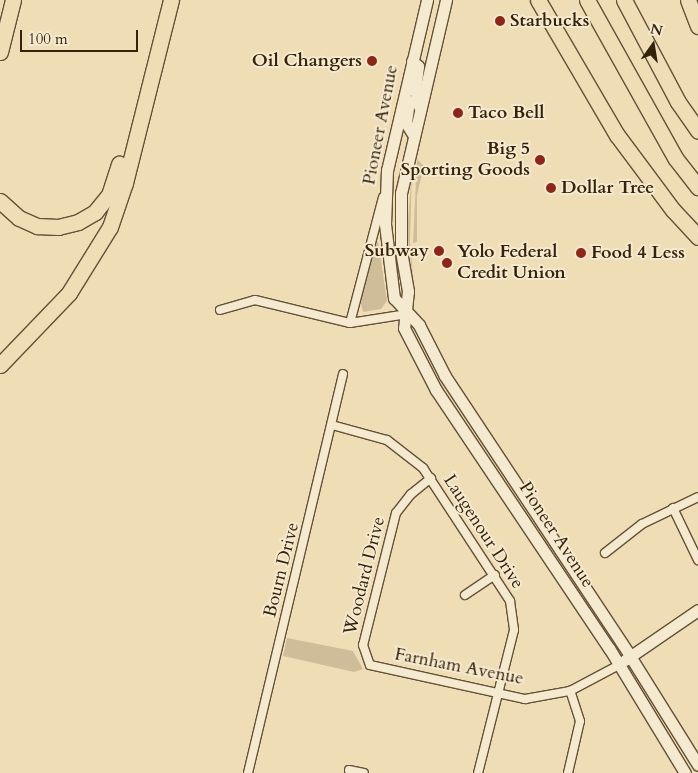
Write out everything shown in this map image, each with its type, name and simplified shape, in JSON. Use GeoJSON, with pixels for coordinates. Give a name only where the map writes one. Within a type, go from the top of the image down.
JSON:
{"type":"FeatureCollection","features":[{"type":"Feature","properties":{"kind":"highway"},"geometry":{"type":"LineString","coordinates":[[0,52],[13,0]]}},
{"type":"Feature","properties":{"kind":"highway"},"geometry":{"type":"LineString","coordinates":[[0,201],[18,218],[37,226],[58,227],[78,222],[95,212],[109,195],[160,0]]}},
{"type":"Feature","properties":{"kind":"highway"},"geometry":{"type":"LineString","coordinates":[[0,365],[69,293],[110,227],[125,183],[170,0]]}},
{"type":"Feature","properties":{"kind":"highway"},"geometry":{"type":"LineString","coordinates":[[538,0],[617,135],[673,210],[698,237]]}},
{"type":"Feature","properties":{"kind":"highway"},"geometry":{"type":"LineString","coordinates":[[587,0],[676,159],[698,188]]}},
{"type":"Feature","properties":{"kind":"highway"},"geometry":{"type":"LineString","coordinates":[[688,0],[698,26]]}},
{"type":"Feature","properties":{"kind":"highway"},"geometry":{"type":"LineString","coordinates":[[625,2],[678,102],[698,131]]}},
{"type":"Feature","properties":{"kind":"main road","name":"Pioneer Avenue"},"geometry":{"type":"LineString","coordinates":[[427,0],[405,90],[385,190],[387,254],[394,298],[419,325],[445,376],[630,656],[698,765]]}},
{"type":"Feature","properties":{"kind":"main road","name":"Pioneer Avenue"},"geometry":{"type":"LineString","coordinates":[[446,0],[413,134],[400,213],[401,251],[408,291],[404,328],[418,360],[619,665],[686,773]]}},
{"type":"Feature","properties":{"kind":"main road"},"geometry":{"type":"LineString","coordinates":[[412,61],[418,66],[415,89],[420,108]]}},
{"type":"Feature","properties":{"kind":"main road"},"geometry":{"type":"LineString","coordinates":[[405,90],[410,100],[406,123],[413,134]]}},
{"type":"Feature","properties":{"kind":"main road"},"geometry":{"type":"LineString","coordinates":[[449,408],[460,413],[495,465],[505,465]]}},
{"type":"Feature","properties":{"kind":"main road","name":"Farnham Avenue"},"geometry":{"type":"LineString","coordinates":[[619,665],[698,610]]}},
{"type":"Feature","properties":{"kind":"street"},"geometry":{"type":"LineString","coordinates":[[350,323],[385,190]]}},
{"type":"Feature","properties":{"kind":"street"},"geometry":{"type":"LineString","coordinates":[[220,310],[255,300],[350,323],[407,314]]}},
{"type":"Feature","properties":{"kind":"street","name":"Bourn Drive"},"geometry":{"type":"LineString","coordinates":[[248,773],[343,374]]}},
{"type":"Feature","properties":{"kind":"street","name":"Laugenour Drive"},"geometry":{"type":"LineString","coordinates":[[332,425],[388,440],[414,459],[431,478],[510,601],[514,616],[498,695],[478,773]]}},
{"type":"Feature","properties":{"kind":"street","name":"Woodard Drive"},"geometry":{"type":"LineString","coordinates":[[370,665],[363,645],[392,524],[403,502],[431,478]]}},
{"type":"Feature","properties":{"kind":"street"},"geometry":{"type":"LineString","coordinates":[[605,553],[642,524],[698,496]]}},
{"type":"Feature","properties":{"kind":"street"},"geometry":{"type":"LineString","coordinates":[[673,508],[698,560]]}},
{"type":"Feature","properties":{"kind":"street"},"geometry":{"type":"LineString","coordinates":[[465,595],[495,575]]}},
{"type":"Feature","properties":{"kind":"street","name":"Farnham Avenue"},"geometry":{"type":"LineString","coordinates":[[370,665],[498,695],[536,698],[570,691],[619,665]]}},
{"type":"Feature","properties":{"kind":"street"},"geometry":{"type":"LineString","coordinates":[[568,773],[580,721],[570,691]]}},
{"type":"Feature","properties":{"kind":"street"},"geometry":{"type":"LineString","coordinates":[[349,770],[364,773]]}},
{"type":"Feature","properties":{"kind":"shaded area"},"geometry":{"type":"Polygon","coordinates":[[[417,159],[424,166],[417,195],[417,242],[413,243],[417,159]]]}},
{"type":"Feature","properties":{"kind":"shaded area"},"geometry":{"type":"Polygon","coordinates":[[[412,171],[410,241],[414,287],[407,233],[412,171]]]}},
{"type":"Feature","properties":{"kind":"shaded area"},"geometry":{"type":"Polygon","coordinates":[[[378,242],[387,301],[381,309],[363,312],[360,300],[373,244],[378,242]]]}},
{"type":"Feature","properties":{"kind":"shaded area"},"geometry":{"type":"Polygon","coordinates":[[[287,638],[353,651],[363,669],[354,672],[283,656],[287,638]]]}},
{"type":"Feature","properties":{"kind":"place","name":"Starbucks"},"geometry":{"type":"Point","coordinates":[500,21]}},
{"type":"Feature","properties":{"kind":"place","name":"Oil Changers"},"geometry":{"type":"Point","coordinates":[372,61]}},
{"type":"Feature","properties":{"kind":"place","name":"Taco Bell"},"geometry":{"type":"Point","coordinates":[458,113]}},
{"type":"Feature","properties":{"kind":"place","name":"Big 5 Sporting Goods"},"geometry":{"type":"Point","coordinates":[540,160]}},
{"type":"Feature","properties":{"kind":"place","name":"Dollar Tree"},"geometry":{"type":"Point","coordinates":[551,188]}},
{"type":"Feature","properties":{"kind":"place","name":"Subway"},"geometry":{"type":"Point","coordinates":[439,251]}},
{"type":"Feature","properties":{"kind":"place","name":"Food 4 Less"},"geometry":{"type":"Point","coordinates":[581,253]}},
{"type":"Feature","properties":{"kind":"place","name":"Yolo Federal Credit Union"},"geometry":{"type":"Point","coordinates":[447,263]}}]}
